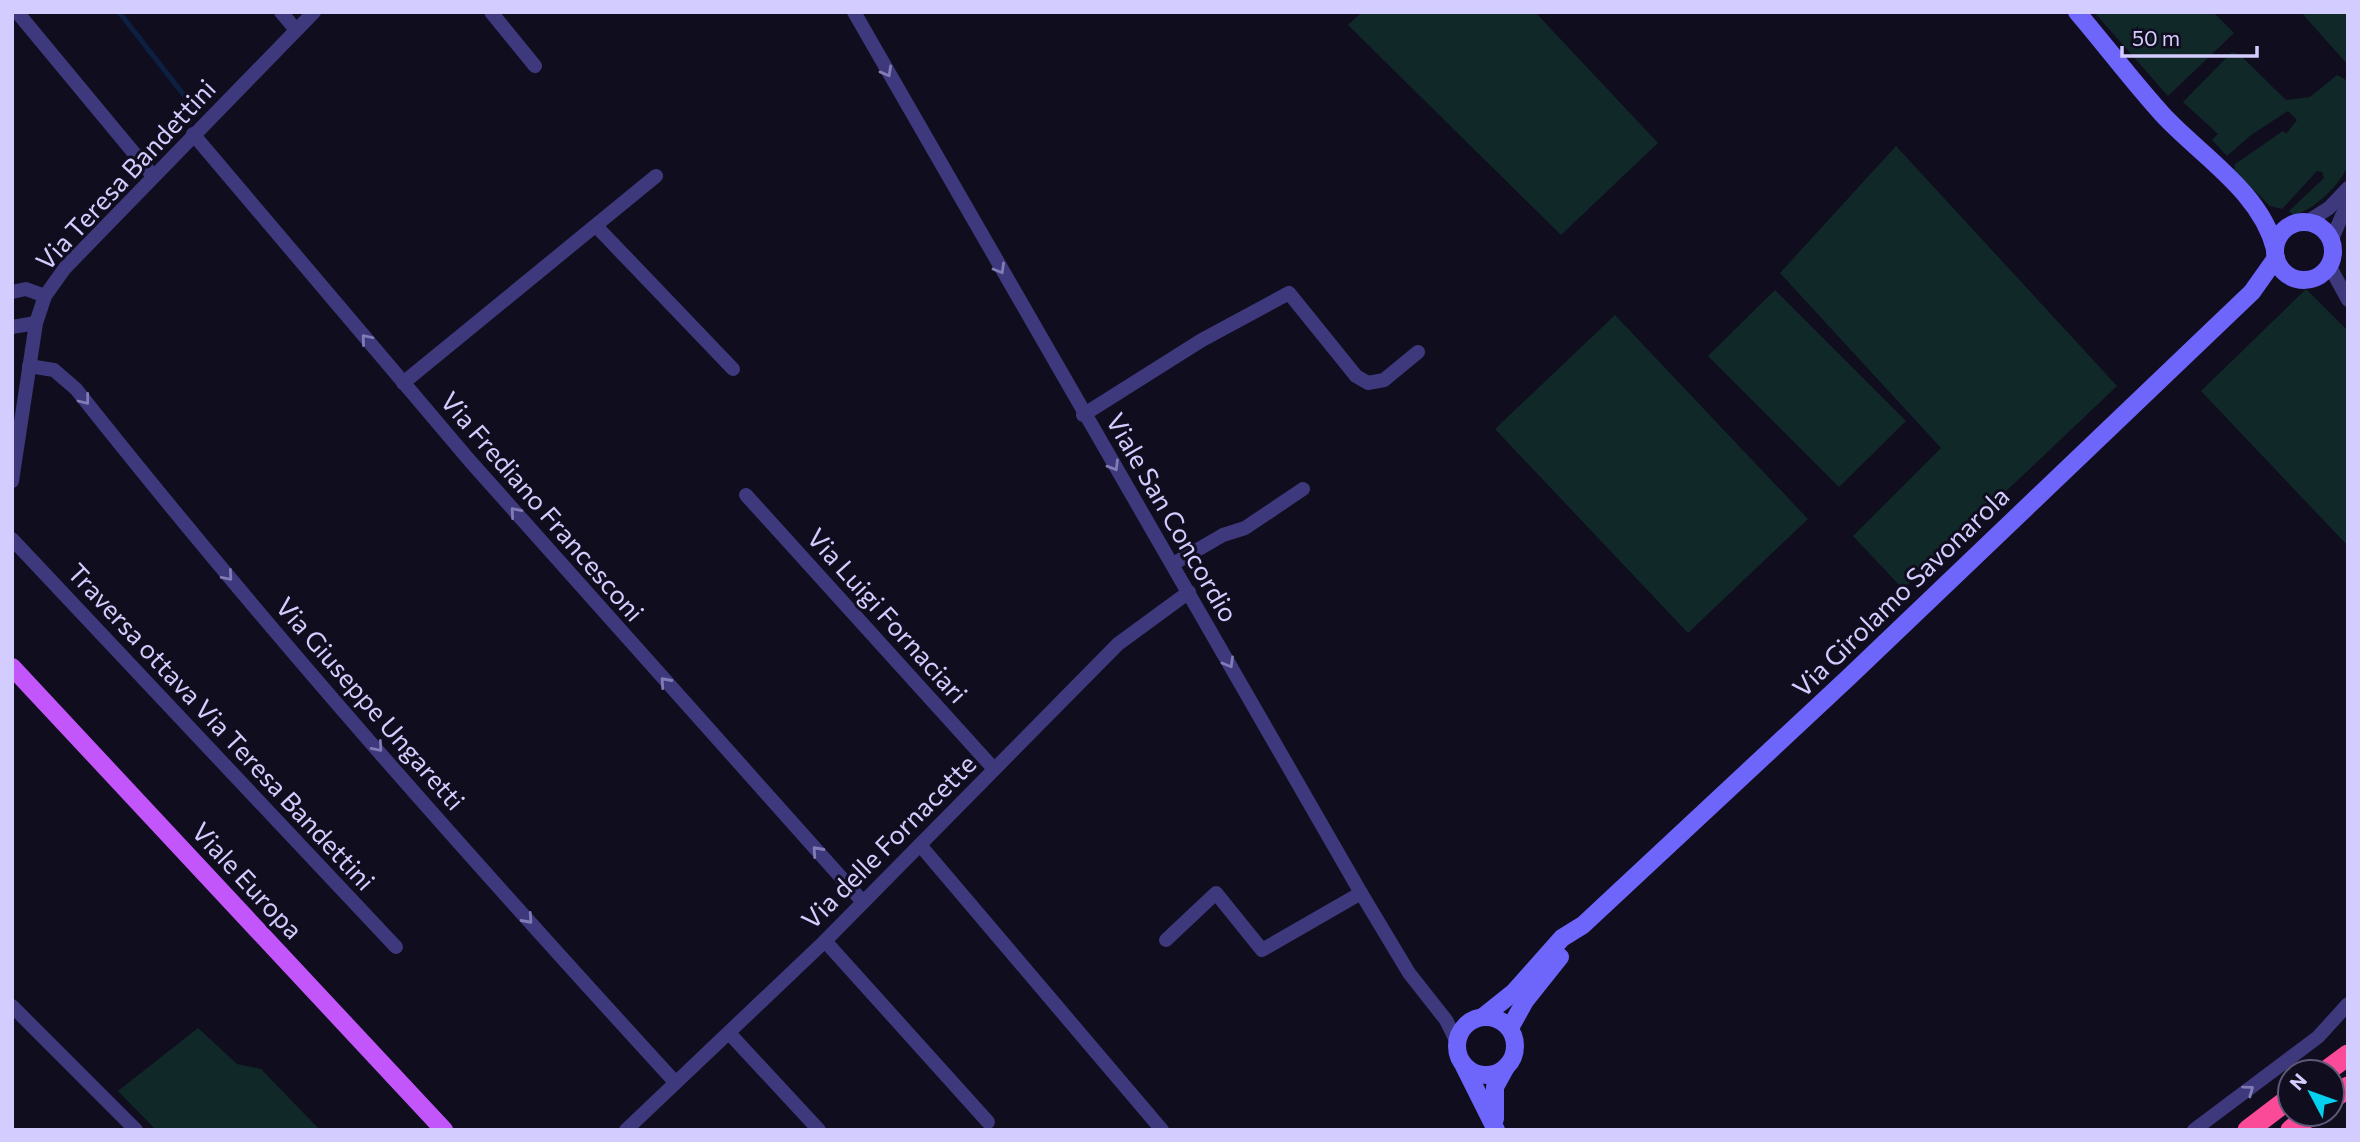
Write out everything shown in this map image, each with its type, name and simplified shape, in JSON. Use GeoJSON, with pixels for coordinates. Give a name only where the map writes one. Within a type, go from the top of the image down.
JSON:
{"type":"FeatureCollection","features":[{"type":"Feature","properties":{"kind":"highway"},"geometry":{"type":"LineString","coordinates":[[2248,1130],[2276,1109]]}},
{"type":"Feature","properties":{"kind":"main road","name":"Viale Europa"},"geometry":{"type":"LineString","coordinates":[[12,667],[444,1130]]}},
{"type":"Feature","properties":{"kind":"street"},"geometry":{"type":"LineString","coordinates":[[18,12],[153,176]]}},
{"type":"Feature","properties":{"kind":"street"},"geometry":{"type":"LineString","coordinates":[[281,12],[296,30]]}},
{"type":"Feature","properties":{"kind":"street","name":"Via Teresa Bandettini"},"geometry":{"type":"LineString","coordinates":[[12,481],[36,323],[45,296],[65,268],[314,12]]}},
{"type":"Feature","properties":{"kind":"street"},"geometry":{"type":"LineString","coordinates":[[491,12],[535,66]]}},
{"type":"Feature","properties":{"kind":"street","name":"Viale San Concordio"},"geometry":{"type":"LineString","coordinates":[[854,12],[1083,415],[1173,564],[1361,893],[1409,973],[1446,1020],[1457,1042],[1457,1051],[1496,1130]]}},
{"type":"Feature","properties":{"kind":"street"},"geometry":{"type":"LineString","coordinates":[[2077,12],[2164,116],[2252,205],[2270,229],[2279,266],[2292,277],[2300,280],[2317,277],[2329,265],[2332,257],[2331,241],[2348,202]]}},
{"type":"Feature","properties":{"kind":"street","name":"Via Frediano Francesconi"},"geometry":{"type":"LineString","coordinates":[[193,134],[403,383],[607,617],[863,902]]}},
{"type":"Feature","properties":{"kind":"street"},"geometry":{"type":"LineString","coordinates":[[403,383],[656,176]]}},
{"type":"Feature","properties":{"kind":"street"},"geometry":{"type":"LineString","coordinates":[[2275,253],[2281,234],[2320,215],[2348,188]]}},
{"type":"Feature","properties":{"kind":"street"},"geometry":{"type":"LineString","coordinates":[[2252,205],[2276,219],[2322,228],[2331,241]]}},
{"type":"Feature","properties":{"kind":"street"},"geometry":{"type":"LineString","coordinates":[[2246,298],[2265,258],[2263,234],[2252,205]]}},
{"type":"Feature","properties":{"kind":"street"},"geometry":{"type":"LineString","coordinates":[[596,226],[733,369]]}},
{"type":"Feature","properties":{"kind":"street","name":"Via Girolamo Savonarola"},"geometry":{"type":"LineString","coordinates":[[1484,1016],[1514,992],[1562,938],[1583,925],[1857,669],[2246,298],[2275,253]]}},
{"type":"Feature","properties":{"kind":"street"},"geometry":{"type":"LineString","coordinates":[[2329,265],[2348,300]]}},
{"type":"Feature","properties":{"kind":"street","name":"Via Girolamo Savonarola"},"geometry":{"type":"LineString","coordinates":[[2246,298],[2292,277]]}},
{"type":"Feature","properties":{"kind":"street"},"geometry":{"type":"LineString","coordinates":[[12,292],[26,289],[45,296]]}},
{"type":"Feature","properties":{"kind":"street"},"geometry":{"type":"LineString","coordinates":[[1083,415],[1202,340],[1289,293],[1356,376],[1368,383],[1384,380],[1418,352]]}},
{"type":"Feature","properties":{"kind":"street"},"geometry":{"type":"LineString","coordinates":[[12,327],[36,323]]}},
{"type":"Feature","properties":{"kind":"street","name":"Via Giuseppe Ungaretti"},"geometry":{"type":"LineString","coordinates":[[29,366],[54,370],[76,389],[190,533],[528,919],[675,1082]]}},
{"type":"Feature","properties":{"kind":"street"},"geometry":{"type":"LineString","coordinates":[[1173,564],[1223,536],[1245,528],[1303,489]]}},
{"type":"Feature","properties":{"kind":"street","name":"Via Luigi Fornaciari"},"geometry":{"type":"LineString","coordinates":[[746,495],[994,769]]}},
{"type":"Feature","properties":{"kind":"street","name":"Traversa ottava Via Teresa Bandettini"},"geometry":{"type":"LineString","coordinates":[[12,539],[396,947]]}},
{"type":"Feature","properties":{"kind":"street","name":"Via delle Fornacette"},"geometry":{"type":"LineString","coordinates":[[626,1130],[825,941],[1118,644],[1189,592]]}},
{"type":"Feature","properties":{"kind":"street"},"geometry":{"type":"LineString","coordinates":[[920,845],[1162,1130]]}},
{"type":"Feature","properties":{"kind":"street"},"geometry":{"type":"LineString","coordinates":[[1166,940],[1216,893],[1262,950],[1361,893]]}},
{"type":"Feature","properties":{"kind":"street","name":"Via Girolamo Savonarola"},"geometry":{"type":"LineString","coordinates":[[1510,1028],[1525,1001],[1570,946],[1583,925]]}},
{"type":"Feature","properties":{"kind":"street"},"geometry":{"type":"LineString","coordinates":[[825,941],[988,1122]]}},
{"type":"Feature","properties":{"kind":"street"},"geometry":{"type":"LineString","coordinates":[[2194,1130],[2318,1037],[2348,1004]]}},
{"type":"Feature","properties":{"kind":"street"},"geometry":{"type":"LineString","coordinates":[[12,1006],[136,1130]]}},
{"type":"Feature","properties":{"kind":"street"},"geometry":{"type":"LineString","coordinates":[[1457,1042],[1469,1022],[1484,1016],[1494,1017],[1510,1028]]}},
{"type":"Feature","properties":{"kind":"street","name":"Viale San Concordio"},"geometry":{"type":"LineString","coordinates":[[1496,1130],[1495,1087],[1515,1048],[1510,1028]]}},
{"type":"Feature","properties":{"kind":"street"},"geometry":{"type":"LineString","coordinates":[[729,1033],[819,1130]]}},
{"type":"Feature","properties":{"kind":"street"},"geometry":{"type":"LineString","coordinates":[[1464,1066],[1471,1071],[1487,1075],[1506,1067]]}},
{"type":"Feature","properties":{"kind":"green space"},"geometry":{"type":"Polygon","coordinates":[[[1362,12],[1535,12],[1658,143],[1561,235],[1348,25],[1362,12]]]}},
{"type":"Feature","properties":{"kind":"green space"},"geometry":{"type":"Polygon","coordinates":[[[2094,12],[2213,12],[2234,33],[2168,96],[2094,12]]]}},
{"type":"Feature","properties":{"kind":"green space"},"geometry":{"type":"Polygon","coordinates":[[[2301,12],[2348,12],[2348,65],[2301,12]]]}},
{"type":"Feature","properties":{"kind":"green space"},"geometry":{"type":"Polygon","coordinates":[[[2232,52],[2239,54],[2286,100],[2310,97],[2337,75],[2348,81],[2348,164],[2333,188],[2301,213],[2293,215],[2289,211],[2324,178],[2322,172],[2317,171],[2282,209],[2270,206],[2234,170],[2235,164],[2283,131],[2286,134],[2297,120],[2288,111],[2251,135],[2227,156],[2212,140],[2218,134],[2183,102],[2232,52]]]}},
{"type":"Feature","properties":{"kind":"green space"},"geometry":{"type":"Polygon","coordinates":[[[1896,146],[2117,386],[1903,589],[1853,536],[1941,448],[1780,273],[1896,146]]]}},
{"type":"Feature","properties":{"kind":"green space"},"geometry":{"type":"Polygon","coordinates":[[[2306,289],[2348,331],[2348,546],[2201,391],[2306,289]]]}},
{"type":"Feature","properties":{"kind":"green space"},"geometry":{"type":"Polygon","coordinates":[[[1775,290],[1906,421],[1839,487],[1708,356],[1775,290]]]}},
{"type":"Feature","properties":{"kind":"green space"},"geometry":{"type":"Polygon","coordinates":[[[1615,315],[1808,519],[1688,633],[1495,429],[1615,315]]]}},
{"type":"Feature","properties":{"kind":"green space"},"geometry":{"type":"Polygon","coordinates":[[[198,1028],[237,1064],[261,1069],[320,1130],[156,1130],[118,1091],[198,1028]]]}},
{"type":"Feature","properties":{"kind":"waterway"},"geometry":{"type":"LineString","coordinates":[[119,12],[198,113]]}}]}
